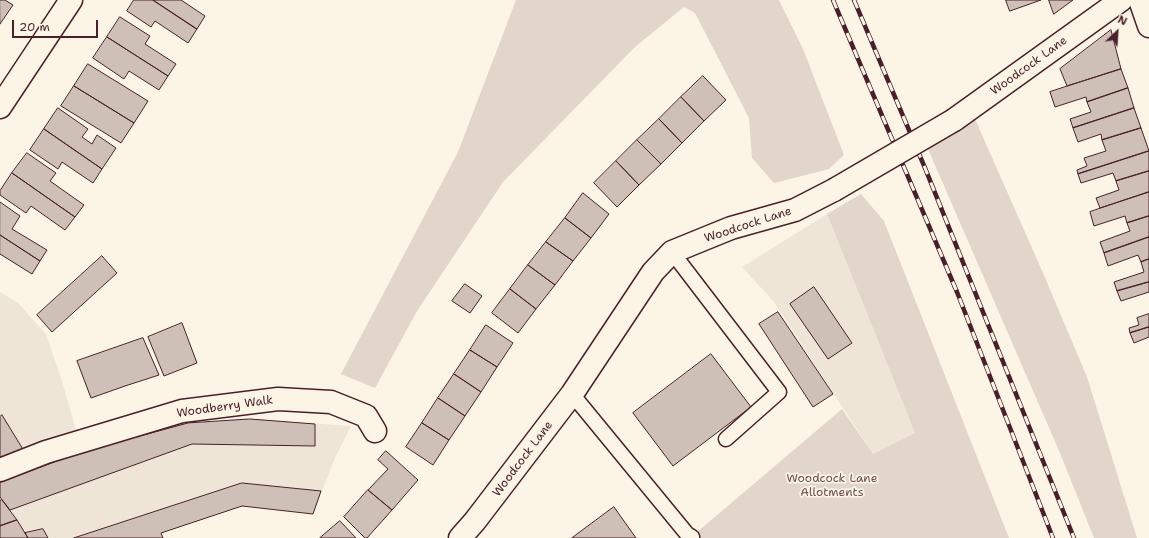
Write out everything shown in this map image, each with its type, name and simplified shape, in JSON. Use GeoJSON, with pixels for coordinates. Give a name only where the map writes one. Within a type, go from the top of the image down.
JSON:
{"type":"FeatureCollection","features":[{"type":"Feature","properties":{"kind":"street"},"geometry":{"type":"LineString","coordinates":[[0,107],[72,0]]}},
{"type":"Feature","properties":{"kind":"street","name":"Woodcock Lane"},"geometry":{"type":"LineString","coordinates":[[460,538],[475,521],[572,394],[653,272],[672,252],[731,228],[795,210],[834,190],[954,120],[1121,0]]}},
{"type":"Feature","properties":{"kind":"street"},"geometry":{"type":"LineString","coordinates":[[1140,0],[1149,26]]}},
{"type":"Feature","properties":{"kind":"street","name":"Woodberry Walk"},"geometry":{"type":"LineString","coordinates":[[0,470],[46,452],[182,411],[278,399],[331,402],[366,416],[376,431]]}},
{"type":"Feature","properties":{"kind":"lane"},"geometry":{"type":"LineString","coordinates":[[672,252],[779,392],[726,439]]}},
{"type":"Feature","properties":{"kind":"lane"},"geometry":{"type":"LineString","coordinates":[[572,394],[687,534],[692,537]]}},
{"type":"Feature","properties":{"kind":"shaded area"},"geometry":{"type":"Polygon","coordinates":[[[827,214],[915,433],[873,454],[774,302],[742,267],[827,214]]]}},
{"type":"Feature","properties":{"kind":"shaded area"},"geometry":{"type":"Polygon","coordinates":[[[0,292],[18,303],[46,334],[62,381],[76,430],[85,451],[188,423],[250,419],[351,426],[335,458],[313,514],[242,506],[161,533],[163,538],[0,538],[0,292]]]}},
{"type":"Feature","properties":{"kind":"green space"},"geometry":{"type":"Polygon","coordinates":[[[516,0],[779,0],[803,49],[844,155],[829,169],[774,183],[752,158],[749,118],[695,13],[684,7],[635,47],[503,182],[417,311],[375,388],[341,374],[458,152],[516,0]]]}},
{"type":"Feature","properties":{"kind":"green space"},"geometry":{"type":"Polygon","coordinates":[[[975,119],[1087,377],[1137,538],[1094,538],[1060,453],[928,149],[975,119]]]}},
{"type":"Feature","properties":{"kind":"green space","name":"Woodcock Lane Allotments"},"geometry":{"type":"Polygon","coordinates":[[[861,194],[884,221],[1009,538],[690,538],[842,409],[873,454],[915,433],[827,214],[861,194]]]}},
{"type":"Feature","properties":{"kind":"building"},"geometry":{"type":"Polygon","coordinates":[[[0,0],[5,0],[13,5],[0,24],[0,0]]]}},
{"type":"Feature","properties":{"kind":"building"},"geometry":{"type":"Polygon","coordinates":[[[134,0],[153,0],[197,29],[188,43],[155,21],[151,27],[127,11],[134,0]]]}},
{"type":"Feature","properties":{"kind":"building"},"geometry":{"type":"Polygon","coordinates":[[[153,0],[181,0],[205,16],[197,29],[153,0]]]}},
{"type":"Feature","properties":{"kind":"building"},"geometry":{"type":"Polygon","coordinates":[[[1006,0],[1041,0],[1010,11],[1006,0]]]}},
{"type":"Feature","properties":{"kind":"building"},"geometry":{"type":"Polygon","coordinates":[[[1049,0],[1073,0],[1054,14],[1049,0]]]}},
{"type":"Feature","properties":{"kind":"building"},"geometry":{"type":"Polygon","coordinates":[[[120,17],[150,36],[145,44],[176,64],[168,76],[107,37],[120,17]]]}},
{"type":"Feature","properties":{"kind":"building"},"geometry":{"type":"Polygon","coordinates":[[[1111,30],[1121,69],[1067,86],[1060,69],[1111,30]]]}},
{"type":"Feature","properties":{"kind":"building"},"geometry":{"type":"Polygon","coordinates":[[[107,37],[168,76],[159,90],[129,71],[124,79],[93,58],[107,37]]]}},
{"type":"Feature","properties":{"kind":"building"},"geometry":{"type":"Polygon","coordinates":[[[88,64],[148,101],[134,123],[74,86],[88,64]]]}},
{"type":"Feature","properties":{"kind":"building"},"geometry":{"type":"Polygon","coordinates":[[[1121,69],[1128,88],[1087,102],[1086,97],[1055,107],[1050,92],[1121,69]]]}},
{"type":"Feature","properties":{"kind":"building"},"geometry":{"type":"Polygon","coordinates":[[[703,76],[726,100],[704,121],[681,97],[703,76]]]}},
{"type":"Feature","properties":{"kind":"building"},"geometry":{"type":"Polygon","coordinates":[[[74,86],[134,123],[121,143],[61,106],[74,86]]]}},
{"type":"Feature","properties":{"kind":"building"},"geometry":{"type":"Polygon","coordinates":[[[1128,88],[1134,108],[1073,128],[1070,119],[1091,112],[1087,102],[1128,88]]]}},
{"type":"Feature","properties":{"kind":"building"},"geometry":{"type":"Polygon","coordinates":[[[681,97],[704,121],[682,143],[659,119],[681,97]]]}},
{"type":"Feature","properties":{"kind":"building"},"geometry":{"type":"Polygon","coordinates":[[[58,108],[88,129],[82,137],[92,144],[97,135],[116,148],[102,169],[44,129],[58,108]]]}},
{"type":"Feature","properties":{"kind":"building"},"geometry":{"type":"Polygon","coordinates":[[[1134,108],[1141,128],[1102,140],[1101,134],[1078,142],[1073,128],[1134,108]]]}},
{"type":"Feature","properties":{"kind":"building"},"geometry":{"type":"Polygon","coordinates":[[[659,119],[682,143],[661,164],[637,140],[659,119]]]}},
{"type":"Feature","properties":{"kind":"building"},"geometry":{"type":"Polygon","coordinates":[[[1141,128],[1149,151],[1078,174],[1077,170],[1087,166],[1084,158],[1106,151],[1102,140],[1141,128]]]}},
{"type":"Feature","properties":{"kind":"building"},"geometry":{"type":"Polygon","coordinates":[[[44,129],[102,169],[93,183],[62,162],[58,169],[30,150],[44,129]]]}},
{"type":"Feature","properties":{"kind":"building"},"geometry":{"type":"Polygon","coordinates":[[[637,140],[661,164],[639,185],[616,161],[637,140]]]}},
{"type":"Feature","properties":{"kind":"building"},"geometry":{"type":"Polygon","coordinates":[[[1149,151],[1149,171],[1116,181],[1113,173],[1081,183],[1078,174],[1149,151]]]}},
{"type":"Feature","properties":{"kind":"building"},"geometry":{"type":"Polygon","coordinates":[[[27,153],[56,173],[50,181],[84,205],[75,217],[12,173],[27,153]]]}},
{"type":"Feature","properties":{"kind":"building"},"geometry":{"type":"Polygon","coordinates":[[[616,161],[639,185],[617,207],[594,183],[616,161]]]}},
{"type":"Feature","properties":{"kind":"building"},"geometry":{"type":"Polygon","coordinates":[[[1149,171],[1149,192],[1100,208],[1096,198],[1119,190],[1116,181],[1149,171]]]}},
{"type":"Feature","properties":{"kind":"building"},"geometry":{"type":"Polygon","coordinates":[[[12,173],[75,217],[65,230],[31,206],[26,213],[0,195],[0,191],[12,173]]]}},
{"type":"Feature","properties":{"kind":"building"},"geometry":{"type":"Polygon","coordinates":[[[1149,192],[1149,216],[1127,223],[1125,216],[1094,226],[1090,212],[1149,192]]]}},
{"type":"Feature","properties":{"kind":"building"},"geometry":{"type":"Polygon","coordinates":[[[583,193],[609,214],[591,238],[565,218],[583,193]]]}},
{"type":"Feature","properties":{"kind":"building"},"geometry":{"type":"Polygon","coordinates":[[[0,202],[20,216],[12,229],[47,250],[40,261],[0,235],[0,202]]]}},
{"type":"Feature","properties":{"kind":"building"},"geometry":{"type":"Polygon","coordinates":[[[1149,216],[1149,237],[1104,253],[1100,242],[1130,231],[1127,223],[1149,216]]]}},
{"type":"Feature","properties":{"kind":"building"},"geometry":{"type":"Polygon","coordinates":[[[565,218],[591,238],[573,261],[546,242],[565,218]]]}},
{"type":"Feature","properties":{"kind":"building"},"geometry":{"type":"Polygon","coordinates":[[[0,235],[40,261],[32,274],[0,254],[0,235]]]}},
{"type":"Feature","properties":{"kind":"building"},"geometry":{"type":"Polygon","coordinates":[[[1149,237],[1149,259],[1141,262],[1138,255],[1108,266],[1104,253],[1149,237]]]}},
{"type":"Feature","properties":{"kind":"building"},"geometry":{"type":"Polygon","coordinates":[[[546,242],[573,261],[555,285],[528,265],[546,242]]]}},
{"type":"Feature","properties":{"kind":"building"},"geometry":{"type":"Polygon","coordinates":[[[102,256],[117,273],[52,332],[37,315],[102,256]]]}},
{"type":"Feature","properties":{"kind":"building"},"geometry":{"type":"Polygon","coordinates":[[[1149,259],[1149,282],[1117,291],[1114,282],[1144,272],[1141,262],[1149,259]]]}},
{"type":"Feature","properties":{"kind":"building"},"geometry":{"type":"Polygon","coordinates":[[[528,265],[555,285],[536,309],[510,289],[528,265]]]}},
{"type":"Feature","properties":{"kind":"building"},"geometry":{"type":"Polygon","coordinates":[[[1149,282],[1149,292],[1121,301],[1117,291],[1149,282]]]}},
{"type":"Feature","properties":{"kind":"building"},"geometry":{"type":"Polygon","coordinates":[[[465,284],[482,296],[470,313],[452,301],[465,284]]]}},
{"type":"Feature","properties":{"kind":"building"},"geometry":{"type":"Polygon","coordinates":[[[814,287],[852,343],[828,359],[790,304],[814,287]]]}},
{"type":"Feature","properties":{"kind":"building"},"geometry":{"type":"Polygon","coordinates":[[[510,289],[536,309],[518,333],[492,313],[510,289]]]}},
{"type":"Feature","properties":{"kind":"building"},"geometry":{"type":"Polygon","coordinates":[[[778,312],[833,394],[813,407],[759,324],[778,312]]]}},
{"type":"Feature","properties":{"kind":"building"},"geometry":{"type":"Polygon","coordinates":[[[1149,314],[1149,327],[1130,333],[1129,328],[1139,325],[1137,318],[1149,314]]]}},
{"type":"Feature","properties":{"kind":"building"},"geometry":{"type":"Polygon","coordinates":[[[182,323],[197,363],[164,376],[148,337],[182,323]]]}},
{"type":"Feature","properties":{"kind":"building"},"geometry":{"type":"Polygon","coordinates":[[[486,325],[513,343],[497,367],[470,350],[486,325]]]}},
{"type":"Feature","properties":{"kind":"building"},"geometry":{"type":"Polygon","coordinates":[[[1149,327],[1149,337],[1134,343],[1130,333],[1149,327]]]}},
{"type":"Feature","properties":{"kind":"building"},"geometry":{"type":"Polygon","coordinates":[[[143,338],[159,375],[91,398],[77,361],[143,338]]]}},
{"type":"Feature","properties":{"kind":"building"},"geometry":{"type":"Polygon","coordinates":[[[470,350],[497,367],[481,392],[454,374],[470,350]]]}},
{"type":"Feature","properties":{"kind":"building"},"geometry":{"type":"Polygon","coordinates":[[[711,354],[751,407],[673,466],[633,413],[711,354]]]}},
{"type":"Feature","properties":{"kind":"building"},"geometry":{"type":"Polygon","coordinates":[[[454,374],[481,392],[465,416],[438,398],[454,374]]]}},
{"type":"Feature","properties":{"kind":"building"},"geometry":{"type":"Polygon","coordinates":[[[438,398],[465,416],[449,440],[422,423],[438,398]]]}},
{"type":"Feature","properties":{"kind":"building"},"geometry":{"type":"Polygon","coordinates":[[[2,415],[24,451],[0,459],[0,417],[2,415]]]}},
{"type":"Feature","properties":{"kind":"building"},"geometry":{"type":"Polygon","coordinates":[[[250,419],[315,424],[315,446],[192,444],[10,510],[0,497],[0,482],[84,451],[188,423],[250,419]]]}},
{"type":"Feature","properties":{"kind":"building"},"geometry":{"type":"Polygon","coordinates":[[[422,423],[449,440],[433,465],[406,447],[422,423]]]}},
{"type":"Feature","properties":{"kind":"building"},"geometry":{"type":"Polygon","coordinates":[[[386,451],[418,480],[392,510],[368,490],[388,469],[378,460],[386,451]]]}},
{"type":"Feature","properties":{"kind":"building"},"geometry":{"type":"Polygon","coordinates":[[[242,483],[321,491],[313,514],[242,506],[161,533],[163,538],[74,538],[242,483]]]}},
{"type":"Feature","properties":{"kind":"building"},"geometry":{"type":"Polygon","coordinates":[[[368,490],[392,510],[367,538],[365,538],[344,517],[368,490]]]}},
{"type":"Feature","properties":{"kind":"building"},"geometry":{"type":"Polygon","coordinates":[[[2,500],[17,520],[0,526],[0,501],[2,500]]]}},
{"type":"Feature","properties":{"kind":"building"},"geometry":{"type":"Polygon","coordinates":[[[614,507],[636,538],[572,538],[614,507]]]}},
{"type":"Feature","properties":{"kind":"building"},"geometry":{"type":"Polygon","coordinates":[[[17,520],[28,538],[0,538],[0,526],[17,520]]]}},
{"type":"Feature","properties":{"kind":"building"},"geometry":{"type":"Polygon","coordinates":[[[340,521],[356,538],[320,538],[340,521]]]}},
{"type":"Feature","properties":{"kind":"building"},"geometry":{"type":"Polygon","coordinates":[[[43,529],[48,538],[28,538],[25,533],[43,529]]]}},
{"type":"Feature","properties":{"kind":"railway"},"geometry":{"type":"LineString","coordinates":[[833,0],[957,292],[1053,538]]}},
{"type":"Feature","properties":{"kind":"railway"},"geometry":{"type":"LineString","coordinates":[[854,0],[925,168],[1074,538]]}}]}
